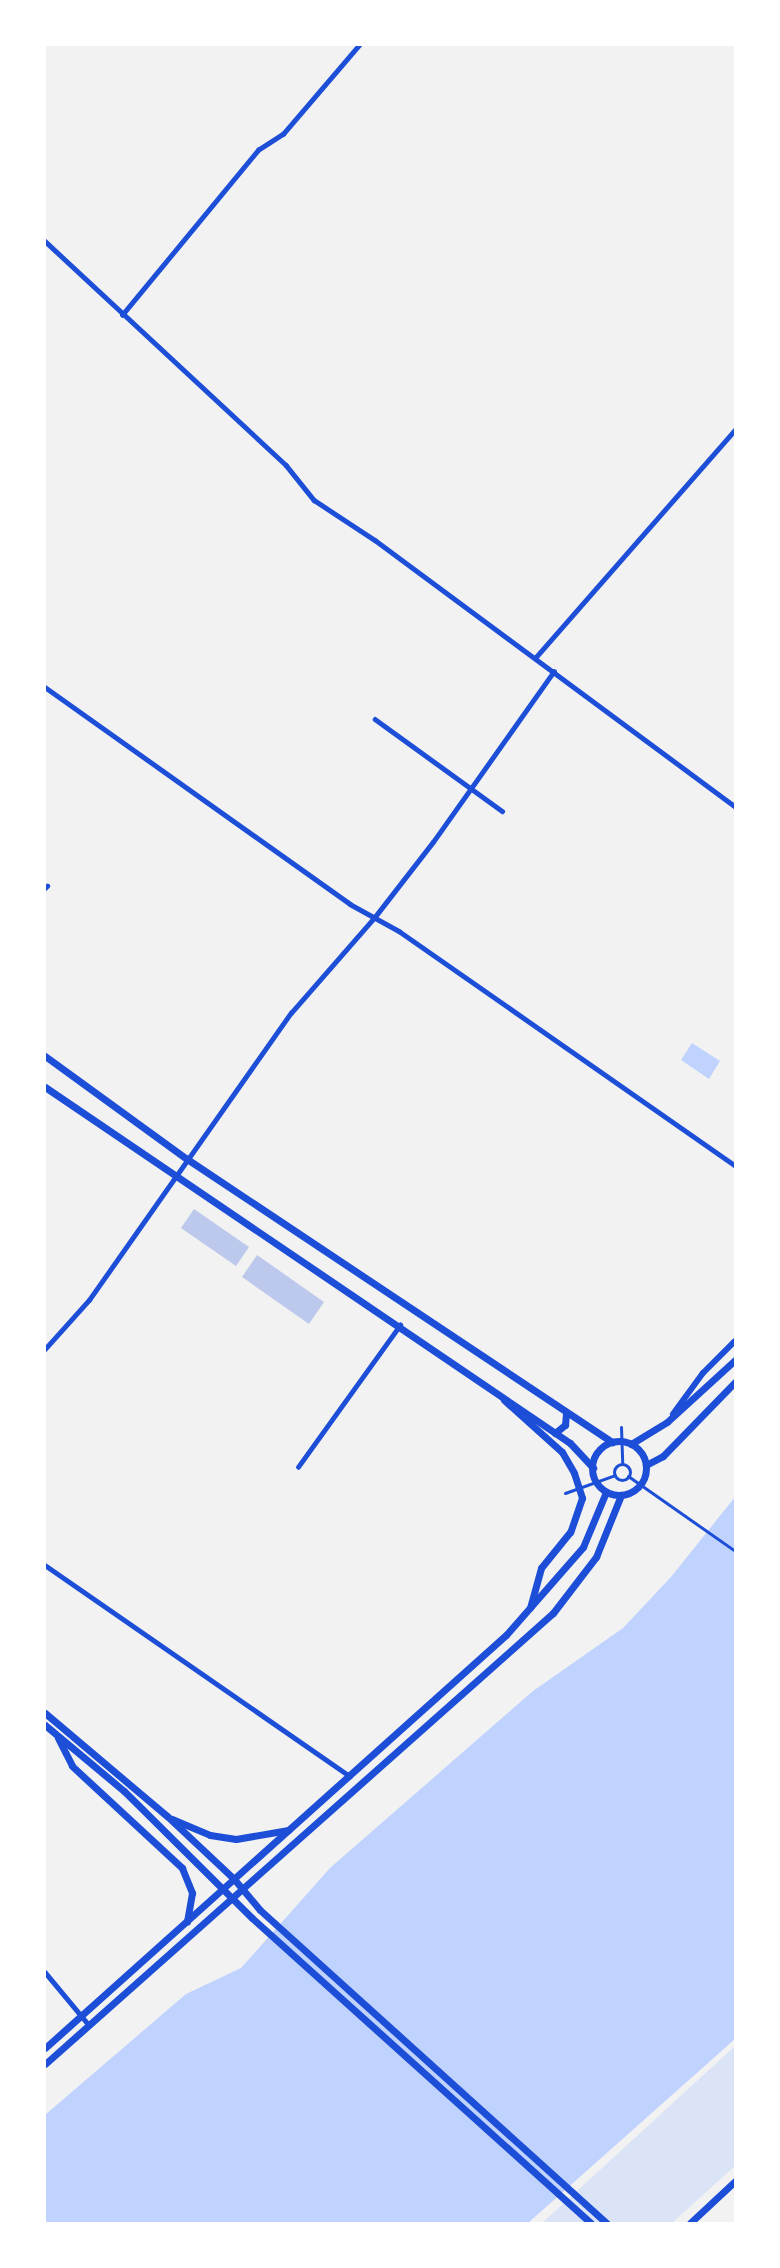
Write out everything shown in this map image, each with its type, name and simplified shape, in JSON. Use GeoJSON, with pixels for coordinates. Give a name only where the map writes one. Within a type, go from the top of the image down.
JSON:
{"type":"FeatureCollection","features":[{"type":"Feature","properties":{"kind":"main road"},"geometry":{"type":"LineString","coordinates":[[45,1056],[187,1159],[566,1413],[612,1442],[631,1444],[644,1456],[646,1465],[642,1482],[621,1495],[596,1557],[553,1613],[235,1898],[45,2064]]}},
{"type":"Feature","properties":{"kind":"main road"},"geometry":{"type":"LineString","coordinates":[[45,1088],[174,1178],[400,1325],[555,1432],[570,1443],[593,1468]]}},
{"type":"Feature","properties":{"kind":"main road"},"geometry":{"type":"LineString","coordinates":[[667,1422],[703,1373],[735,1341]]}},
{"type":"Feature","properties":{"kind":"main road"},"geometry":{"type":"LineString","coordinates":[[631,1444],[667,1422],[735,1360]]}},
{"type":"Feature","properties":{"kind":"main road"},"geometry":{"type":"LineString","coordinates":[[646,1465],[663,1456],[735,1383]]}},
{"type":"Feature","properties":{"kind":"main road"},"geometry":{"type":"LineString","coordinates":[[496,1392],[516,1414],[562,1452],[574,1473],[582,1498],[570,1532],[536,1580],[530,1611]]}},
{"type":"Feature","properties":{"kind":"main road"},"geometry":{"type":"LineString","coordinates":[[555,1432],[565,1425],[566,1413]]}},
{"type":"Feature","properties":{"kind":"main road"},"geometry":{"type":"LineString","coordinates":[[612,1442],[598,1452],[593,1468],[596,1482],[606,1492],[621,1495]]}},
{"type":"Feature","properties":{"kind":"main road"},"geometry":{"type":"LineString","coordinates":[[45,2048],[183,1928],[530,1611],[583,1547],[606,1492]]}},
{"type":"Feature","properties":{"kind":"main road"},"geometry":{"type":"LineString","coordinates":[[45,1713],[166,1816],[234,1879],[260,1910],[606,2223]]}},
{"type":"Feature","properties":{"kind":"main road"},"geometry":{"type":"LineString","coordinates":[[45,1725],[124,1791],[225,1888],[252,1918],[591,2223]]}},
{"type":"Feature","properties":{"kind":"main road"},"geometry":{"type":"LineString","coordinates":[[55,1733],[72,1766],[182,1868],[192,1901],[183,1928]]}},
{"type":"Feature","properties":{"kind":"main road"},"geometry":{"type":"LineString","coordinates":[[166,1816],[198,1831],[230,1838],[257,1838],[288,1830]]}},
{"type":"Feature","properties":{"kind":"main road"},"geometry":{"type":"LineString","coordinates":[[690,2223],[735,2181]]}},
{"type":"Feature","properties":{"kind":"street"},"geometry":{"type":"LineString","coordinates":[[122,315],[258,150],[283,134],[359,45]]}},
{"type":"Feature","properties":{"kind":"street"},"geometry":{"type":"LineString","coordinates":[[45,241],[286,465],[314,500],[536,657],[735,806]]}},
{"type":"Feature","properties":{"kind":"street"},"geometry":{"type":"LineString","coordinates":[[536,657],[735,430]]}},
{"type":"Feature","properties":{"kind":"street"},"geometry":{"type":"LineString","coordinates":[[45,1349],[89,1300],[291,1012],[374,918],[471,789],[554,671]]}},
{"type":"Feature","properties":{"kind":"street"},"geometry":{"type":"LineString","coordinates":[[45,687],[374,918],[735,1165]]}},
{"type":"Feature","properties":{"kind":"street"},"geometry":{"type":"LineString","coordinates":[[375,719],[502,811]]}},
{"type":"Feature","properties":{"kind":"street"},"geometry":{"type":"LineString","coordinates":[[298,1467],[400,1325]]}},
{"type":"Feature","properties":{"kind":"street"},"geometry":{"type":"LineString","coordinates":[[621,1427],[622,1464]]}},
{"type":"Feature","properties":{"kind":"street"},"geometry":{"type":"LineString","coordinates":[[615,1475],[616,1467],[622,1464]]}},
{"type":"Feature","properties":{"kind":"street"},"geometry":{"type":"LineString","coordinates":[[622,1464],[629,1468],[628,1476]]}},
{"type":"Feature","properties":{"kind":"street"},"geometry":{"type":"LineString","coordinates":[[615,1475],[620,1479],[628,1476]]}},
{"type":"Feature","properties":{"kind":"street"},"geometry":{"type":"LineString","coordinates":[[565,1492],[615,1475]]}},
{"type":"Feature","properties":{"kind":"street"},"geometry":{"type":"LineString","coordinates":[[628,1476],[735,1551]]}},
{"type":"Feature","properties":{"kind":"street"},"geometry":{"type":"LineString","coordinates":[[45,1565],[350,1776]]}},
{"type":"Feature","properties":{"kind":"street"},"geometry":{"type":"LineString","coordinates":[[45,1972],[89,2025]]}},
{"type":"Feature","properties":{"kind":"shaded area"},"geometry":{"type":"Polygon","coordinates":[[[735,2046],[735,2166],[672,2223],[542,2223],[735,2046]]]}},
{"type":"Feature","properties":{"kind":"water"},"geometry":{"type":"Polygon","coordinates":[[[692,1043],[720,1061],[709,1079],[681,1060],[692,1043]]]}},
{"type":"Feature","properties":{"kind":"water"},"geometry":{"type":"Polygon","coordinates":[[[735,1497],[735,2039],[528,2223],[45,2223],[45,2115],[186,1994],[241,1968],[330,1868],[533,1691],[623,1628],[671,1577],[735,1497]]]}},
{"type":"Feature","properties":{"kind":"building"},"geometry":{"type":"Polygon","coordinates":[[[194,1209],[249,1247],[236,1266],[181,1228],[194,1209]]]}},
{"type":"Feature","properties":{"kind":"building"},"geometry":{"type":"Polygon","coordinates":[[[257,1255],[324,1302],[309,1324],[242,1277],[257,1255]]]}}]}
